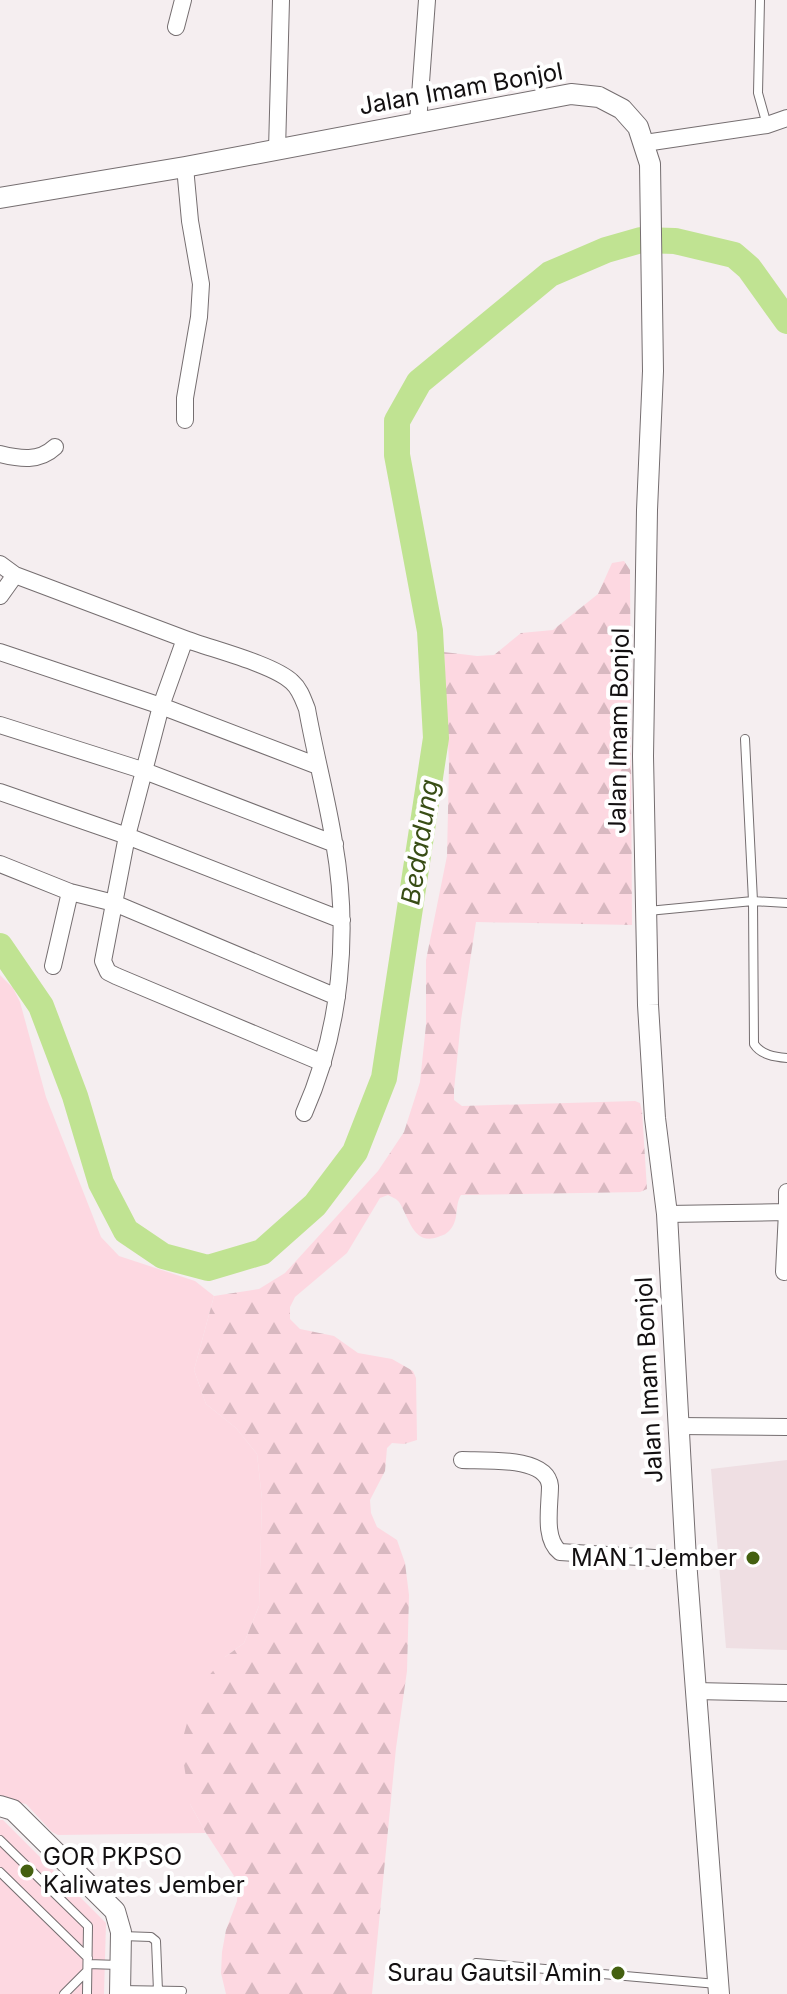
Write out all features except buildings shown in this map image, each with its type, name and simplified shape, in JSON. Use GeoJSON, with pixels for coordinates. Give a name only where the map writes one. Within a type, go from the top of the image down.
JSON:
{"type":"FeatureCollection","features":[{"type":"Feature","properties":{"kind":"street"},"geometry":{"type":"LineString","coordinates":[[176,27],[183,0]]}},
{"type":"Feature","properties":{"kind":"street"},"geometry":{"type":"LineString","coordinates":[[277,150],[281,0]]}},
{"type":"Feature","properties":{"kind":"street"},"geometry":{"type":"LineString","coordinates":[[418,123],[427,0]]}},
{"type":"Feature","properties":{"kind":"street","name":"Jalan Imam Bonjol"},"geometry":{"type":"LineString","coordinates":[[0,198],[185,167],[541,99],[587,95],[599,97],[622,109],[638,127],[645,143],[650,164],[652,219],[653,371],[647,510],[645,912],[655,1118],[667,1214],[677,1426],[718,1989]]}},
{"type":"Feature","properties":{"kind":"street"},"geometry":{"type":"LineString","coordinates":[[645,143],[767,125],[787,118]]}},
{"type":"Feature","properties":{"kind":"street"},"geometry":{"type":"LineString","coordinates":[[185,167],[201,284],[199,317],[185,398],[185,420]]}},
{"type":"Feature","properties":{"kind":"street"},"geometry":{"type":"LineString","coordinates":[[0,454],[34,458],[46,456],[55,447]]}},
{"type":"Feature","properties":{"kind":"street"},"geometry":{"type":"LineString","coordinates":[[0,564],[15,575],[278,672],[292,681],[301,694],[307,709],[335,844],[342,920],[337,997],[323,1063],[304,1113]]}},
{"type":"Feature","properties":{"kind":"street"},"geometry":{"type":"LineString","coordinates":[[0,596],[15,575]]}},
{"type":"Feature","properties":{"kind":"street"},"geometry":{"type":"LineString","coordinates":[[185,639],[142,770],[103,961],[108,972],[323,1063]]}},
{"type":"Feature","properties":{"kind":"street"},"geometry":{"type":"LineString","coordinates":[[0,652],[161,706],[318,766]]}},
{"type":"Feature","properties":{"kind":"street"},"geometry":{"type":"LineString","coordinates":[[0,725],[142,770],[335,844]]}},
{"type":"Feature","properties":{"kind":"street"},"geometry":{"type":"LineString","coordinates":[[0,792],[127,836],[342,920]]}},
{"type":"Feature","properties":{"kind":"street"},"geometry":{"type":"LineString","coordinates":[[0,864],[70,892],[114,903],[337,997]]}},
{"type":"Feature","properties":{"kind":"street"},"geometry":{"type":"LineString","coordinates":[[53,966],[70,892]]}},
{"type":"Feature","properties":{"kind":"street"},"geometry":{"type":"LineString","coordinates":[[784,1272],[787,1192]]}},
{"type":"Feature","properties":{"kind":"street"},"geometry":{"type":"LineString","coordinates":[[667,1214],[787,1212]]}},
{"type":"Feature","properties":{"kind":"street"},"geometry":{"type":"LineString","coordinates":[[677,1426],[787,1427]]}},
{"type":"Feature","properties":{"kind":"street"},"geometry":{"type":"LineString","coordinates":[[462,1460],[525,1464],[543,1471],[550,1479],[550,1538],[560,1552],[686,1560]]}},
{"type":"Feature","properties":{"kind":"street"},"geometry":{"type":"LineString","coordinates":[[695,1691],[787,1693]]}},
{"type":"Feature","properties":{"kind":"street"},"geometry":{"type":"LineString","coordinates":[[0,1806],[13,1810],[115,1911],[121,1924],[120,1992]]}},
{"type":"Feature","properties":{"kind":"lane"},"geometry":{"type":"LineString","coordinates":[[760,0],[758,93],[767,125]]}},
{"type":"Feature","properties":{"kind":"lane"},"geometry":{"type":"LineString","coordinates":[[745,739],[753,901],[754,1044],[757,1050],[787,1058]]}},
{"type":"Feature","properties":{"kind":"lane"},"geometry":{"type":"LineString","coordinates":[[645,912],[753,901],[787,903]]}},
{"type":"Feature","properties":{"kind":"lane"},"geometry":{"type":"LineString","coordinates":[[0,1840],[87,1925],[87,1994]]}},
{"type":"Feature","properties":{"kind":"lane"},"geometry":{"type":"LineString","coordinates":[[0,1872],[88,1964],[121,1965]]}},
{"type":"Feature","properties":{"kind":"lane"},"geometry":{"type":"LineString","coordinates":[[121,1935],[151,1937],[156,1941],[158,1991]]}},
{"type":"Feature","properties":{"kind":"lane"},"geometry":{"type":"LineString","coordinates":[[476,1963],[718,1989]]}},
{"type":"Feature","properties":{"kind":"lane"},"geometry":{"type":"LineString","coordinates":[[64,1994],[88,1964]]}},
{"type":"Feature","properties":{"kind":"lane"},"geometry":{"type":"LineString","coordinates":[[120,1992],[182,1991]]}},
{"type":"Feature","properties":{"kind":"shaded area","name":"MAN 1 Jember"},"geometry":{"type":"Polygon","coordinates":[[[787,1460],[787,1650],[726,1648],[711,1469],[787,1460]]]}},
{"type":"Feature","properties":{"kind":"green space"},"geometry":{"type":"Polygon","coordinates":[[[624,561],[630,570],[632,925],[476,922],[461,1020],[454,1100],[462,1106],[640,1103],[647,1189],[640,1192],[461,1195],[452,1227],[445,1234],[430,1239],[417,1234],[399,1202],[388,1195],[380,1198],[347,1253],[295,1297],[290,1307],[290,1319],[300,1329],[334,1336],[358,1353],[392,1359],[413,1371],[416,1378],[417,1440],[404,1444],[392,1443],[387,1448],[385,1471],[370,1500],[377,1527],[397,1540],[405,1563],[409,1595],[407,1671],[396,1748],[372,1994],[226,1994],[221,1973],[222,1952],[237,1901],[238,1882],[190,1804],[181,1745],[190,1712],[206,1679],[225,1657],[244,1643],[259,1606],[262,1499],[257,1454],[236,1428],[206,1404],[194,1370],[214,1296],[259,1289],[285,1273],[378,1171],[404,1132],[420,1082],[426,1025],[426,960],[447,856],[449,765],[444,652],[494,655],[521,633],[553,630],[598,594],[612,563],[624,561]]]}},
{"type":"Feature","properties":{"kind":"green space"},"geometry":{"type":"Polygon","coordinates":[[[0,975],[13,988],[20,1002],[46,1097],[101,1237],[119,1256],[195,1281],[214,1296],[194,1370],[206,1404],[236,1428],[257,1454],[262,1499],[259,1606],[244,1643],[225,1657],[190,1804],[206,1833],[58,1835],[26,1804],[0,1799],[0,975]]]}},
{"type":"Feature","properties":{"kind":"green space","name":"GOR PKPSO Kaliwates Jember"},"geometry":{"type":"Polygon","coordinates":[[[0,1820],[106,1923],[104,1994],[0,1994],[0,1820]]]}},
{"type":"Feature","properties":{"kind":"waterway","name":"Bedadung"},"geometry":{"type":"LineString","coordinates":[[0,946],[41,1006],[75,1096],[101,1183],[126,1231],[163,1256],[208,1268],[262,1252],[315,1205],[355,1152],[384,1078],[436,738],[430,631],[397,455],[397,421],[419,382],[550,274],[606,250],[641,240],[675,241],[734,255],[749,268],[787,321]]}},
{"type":"Feature","properties":{"kind":"place","name":"MAN 1 Jember"},"geometry":{"type":"Point","coordinates":[753,1558]}},
{"type":"Feature","properties":{"kind":"place","name":"GOR PKPSO Kaliwates Jember"},"geometry":{"type":"Point","coordinates":[27,1871]}},
{"type":"Feature","properties":{"kind":"place","name":"Surau Gautsil Amin"},"geometry":{"type":"Point","coordinates":[618,1973]}}]}
